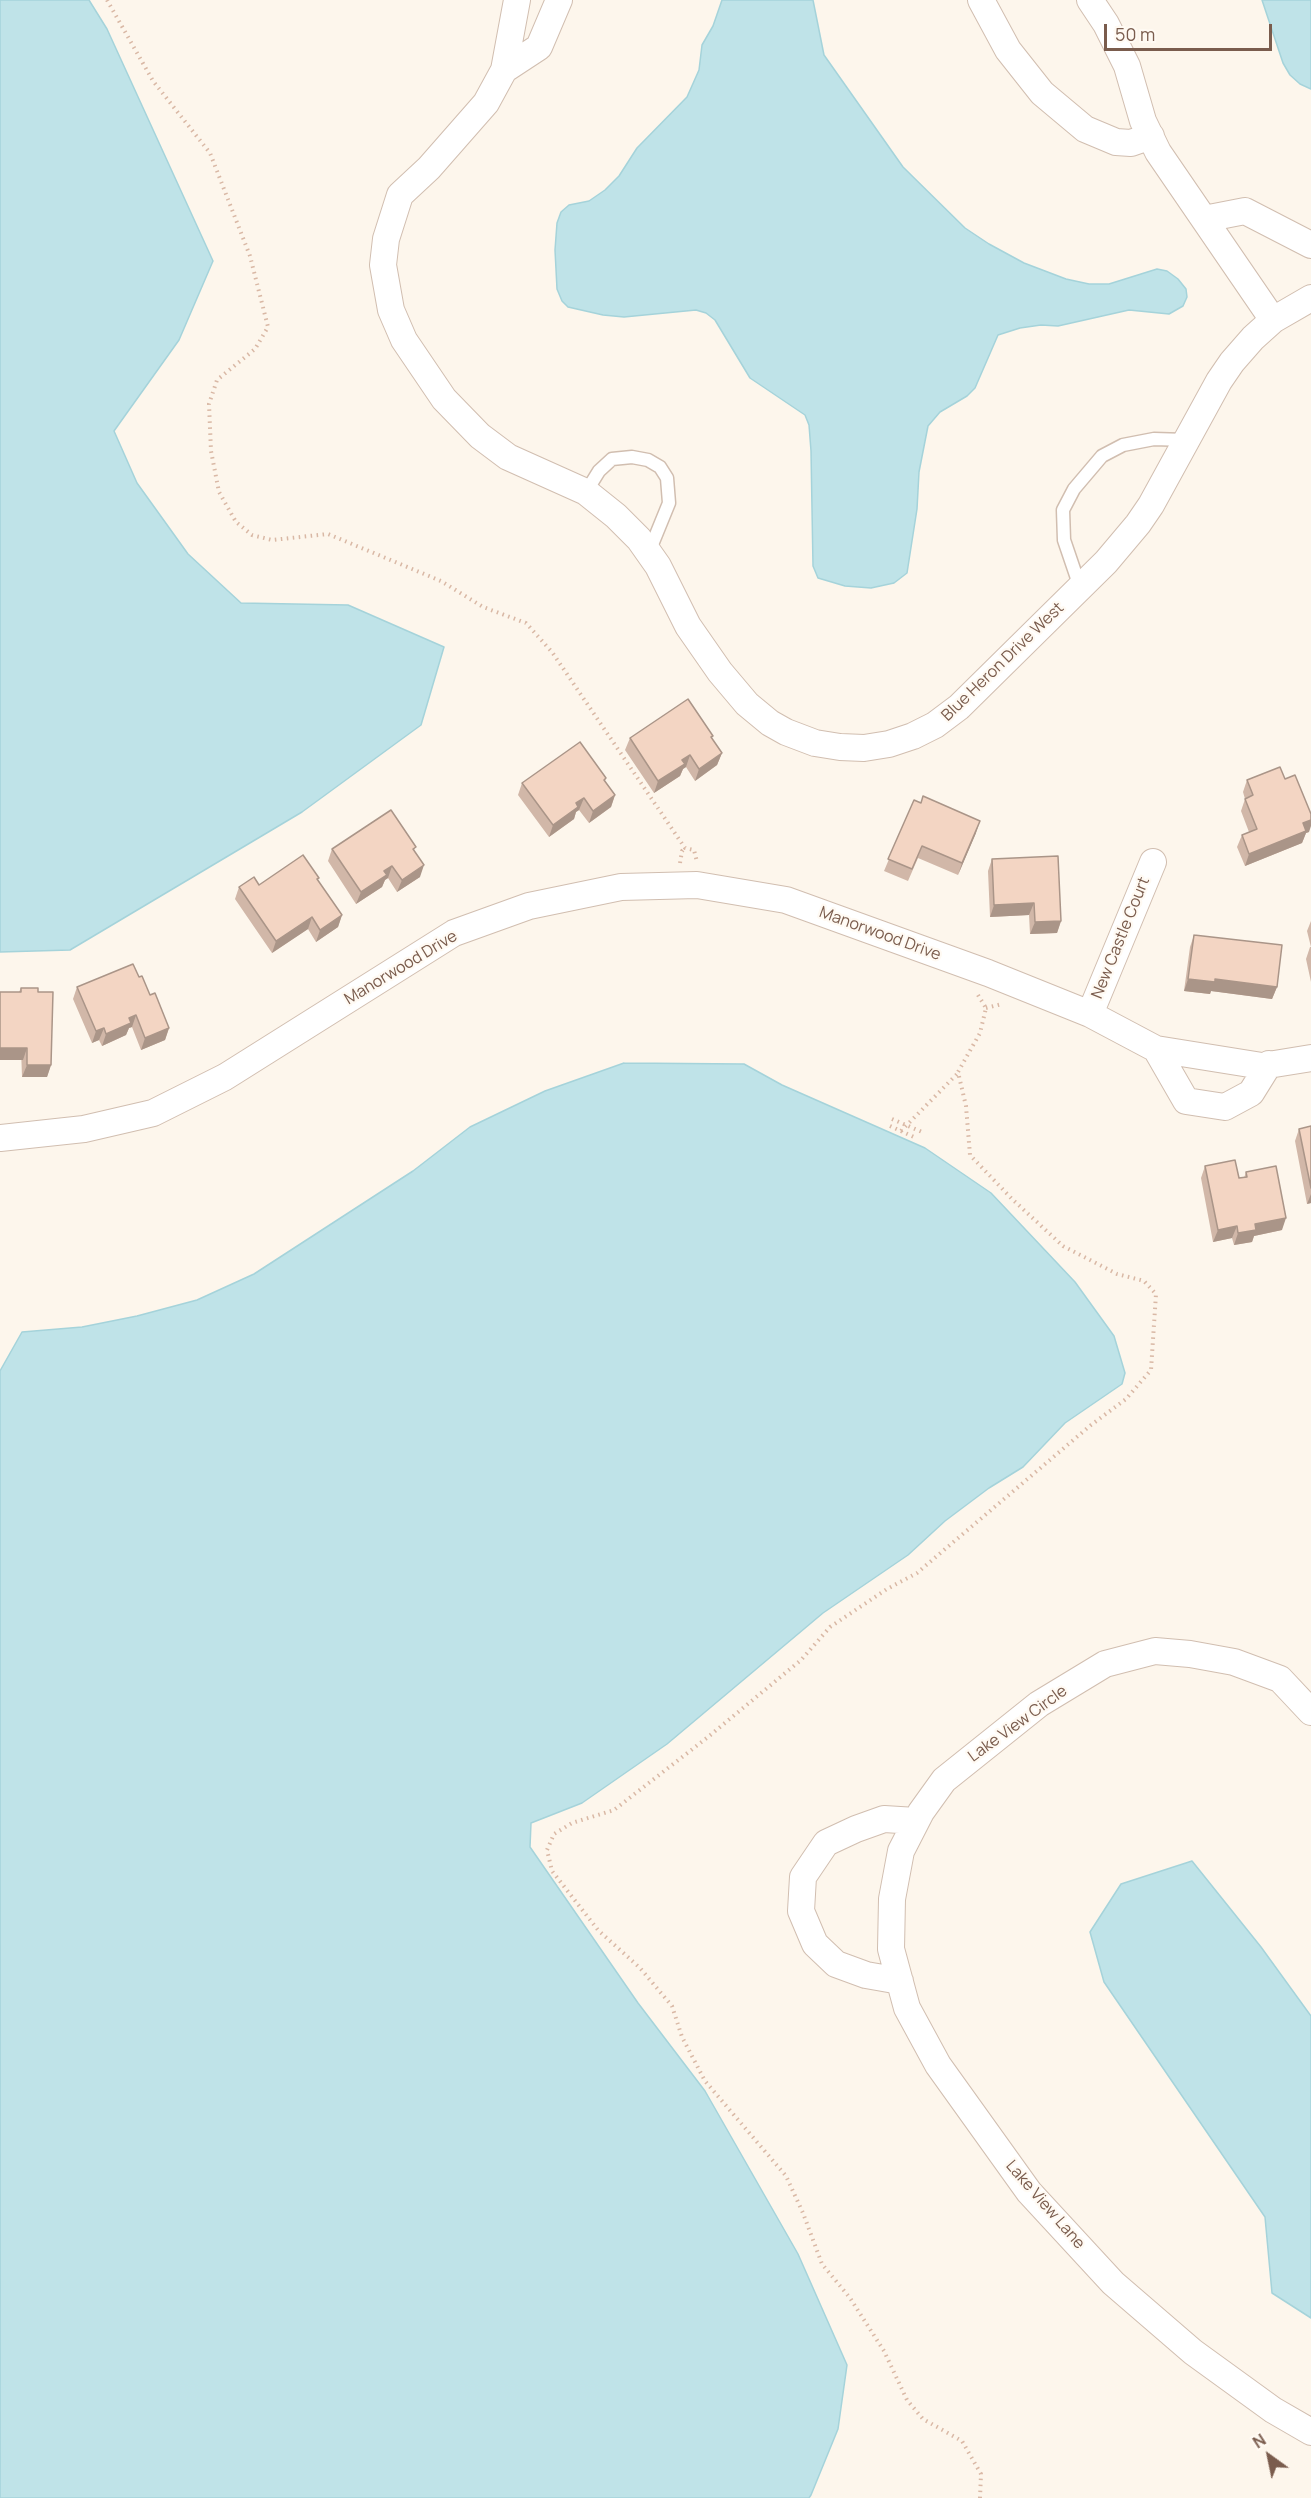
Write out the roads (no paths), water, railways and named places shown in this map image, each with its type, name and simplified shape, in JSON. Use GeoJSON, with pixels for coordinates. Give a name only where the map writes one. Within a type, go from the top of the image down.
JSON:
{"type":"FeatureCollection","features":[{"type":"Feature","properties":{"kind":"street","name":"Blue Heron Drive West"},"geometry":{"type":"LineString","coordinates":[[518,0],[504,70],[480,110],[429,168],[400,195],[386,240],[383,265],[391,310],[404,340],[456,412],[480,436],[508,458],[586,492],[616,516],[639,539],[658,566],[688,626],[747,704],[770,723],[815,743],[864,748],[889,744],[914,736],[935,725],[959,707],[1106,562],[1138,524],[1232,362],[1273,320],[1311,298]]}},
{"type":"Feature","properties":{"kind":"street","name":"Blue Heron Drive West"},"geometry":{"type":"LineString","coordinates":[[504,70],[539,47],[560,0]]}},
{"type":"Feature","properties":{"kind":"street"},"geometry":{"type":"LineString","coordinates":[[981,0],[1008,50],[1042,93],[1085,129],[1116,142],[1131,143],[1150,136]]}},
{"type":"Feature","properties":{"kind":"street"},"geometry":{"type":"LineString","coordinates":[[1090,0],[1106,24],[1127,66],[1143,121],[1158,152],[1273,320]]}},
{"type":"Feature","properties":{"kind":"street"},"geometry":{"type":"LineString","coordinates":[[1204,219],[1245,212],[1311,245]]}},
{"type":"Feature","properties":{"kind":"street","name":"New Castle Court"},"geometry":{"type":"LineString","coordinates":[[1090,1014],[1153,862]]}},
{"type":"Feature","properties":{"kind":"street","name":"Manorwood Drive"},"geometry":{"type":"LineString","coordinates":[[0,1138],[84,1129],[153,1113],[225,1077],[454,933],[518,910],[621,887],[697,885],[786,900],[988,973],[1090,1014],[1156,1049],[1262,1066],[1311,1058]]}},
{"type":"Feature","properties":{"kind":"street"},"geometry":{"type":"LineString","coordinates":[[1156,1049],[1186,1101],[1225,1107],[1251,1093],[1269,1065]]}},
{"type":"Feature","properties":{"kind":"street","name":"Lake View Circle"},"geometry":{"type":"LineString","coordinates":[[892,1899],[901,1851],[916,1821],[944,1779],[1039,1704],[1105,1664],[1155,1651],[1190,1654],[1234,1662],[1280,1679],[1311,1712]]}},
{"type":"Feature","properties":{"kind":"street"},"geometry":{"type":"LineString","coordinates":[[900,1981],[866,1975],[836,1964],[815,1944],[801,1911],[803,1877],[826,1843],[856,1828],[884,1818],[916,1821]]}},
{"type":"Feature","properties":{"kind":"street","name":"Lake View Lane"},"geometry":{"type":"LineString","coordinates":[[892,1899],[891,1949],[907,2008],[938,2065],[1029,2192],[1113,2283],[1192,2352],[1273,2410],[1311,2432]]}},
{"type":"Feature","properties":{"kind":"lane"},"geometry":{"type":"LineString","coordinates":[[1080,587],[1064,540],[1063,510],[1074,489],[1102,456],[1123,446],[1154,439],[1186,440]]}},
{"type":"Feature","properties":{"kind":"lane"},"geometry":{"type":"LineString","coordinates":[[586,492],[599,471],[612,459],[632,457],[648,460],[660,467],[667,478],[669,504],[648,553]]}},
{"type":"Feature","properties":{"kind":"water"},"geometry":{"type":"Polygon","coordinates":[[[0,0],[89,0],[107,29],[213,261],[179,340],[114,431],[137,483],[188,554],[241,603],[348,605],[444,647],[421,725],[302,812],[70,950],[0,952],[0,0]]]}},
{"type":"Feature","properties":{"kind":"water"},"geometry":{"type":"Polygon","coordinates":[[[722,0],[813,0],[824,55],[903,167],[965,228],[989,244],[1024,263],[1066,279],[1089,284],[1109,284],[1157,269],[1167,271],[1186,289],[1187,297],[1183,306],[1169,314],[1129,310],[1058,326],[1041,325],[1020,328],[998,335],[975,388],[967,396],[940,412],[928,426],[919,472],[917,509],[907,573],[894,583],[871,588],[845,586],[818,578],[813,566],[809,425],[805,415],[750,378],[715,320],[706,313],[696,310],[624,317],[603,315],[568,307],[562,301],[557,289],[555,250],[557,223],[561,212],[569,205],[589,201],[605,190],[619,176],[637,148],[687,97],[699,70],[702,45],[713,26],[722,0]]]}},
{"type":"Feature","properties":{"kind":"water"},"geometry":{"type":"Polygon","coordinates":[[[1262,0],[1311,0],[1311,89],[1300,84],[1290,75],[1283,63],[1262,0]]]}},
{"type":"Feature","properties":{"kind":"water"},"geometry":{"type":"Polygon","coordinates":[[[624,1063],[744,1064],[782,1085],[925,1148],[991,1193],[1075,1282],[1114,1336],[1125,1373],[1122,1384],[1065,1423],[1023,1467],[989,1488],[945,1521],[908,1555],[823,1613],[667,1744],[582,1803],[531,1823],[530,1847],[638,2003],[705,2091],[798,2254],[847,2365],[838,2429],[811,2495],[809,2498],[0,2498],[0,1371],[22,1332],[82,1327],[137,1316],[197,1300],[254,1274],[413,1171],[470,1127],[545,1091],[624,1063]]]}},
{"type":"Feature","properties":{"kind":"water"},"geometry":{"type":"Polygon","coordinates":[[[1192,1861],[1261,1947],[1311,2016],[1311,2318],[1272,2293],[1265,2217],[1104,1982],[1090,1932],[1121,1884],[1192,1861]]]}}]}
